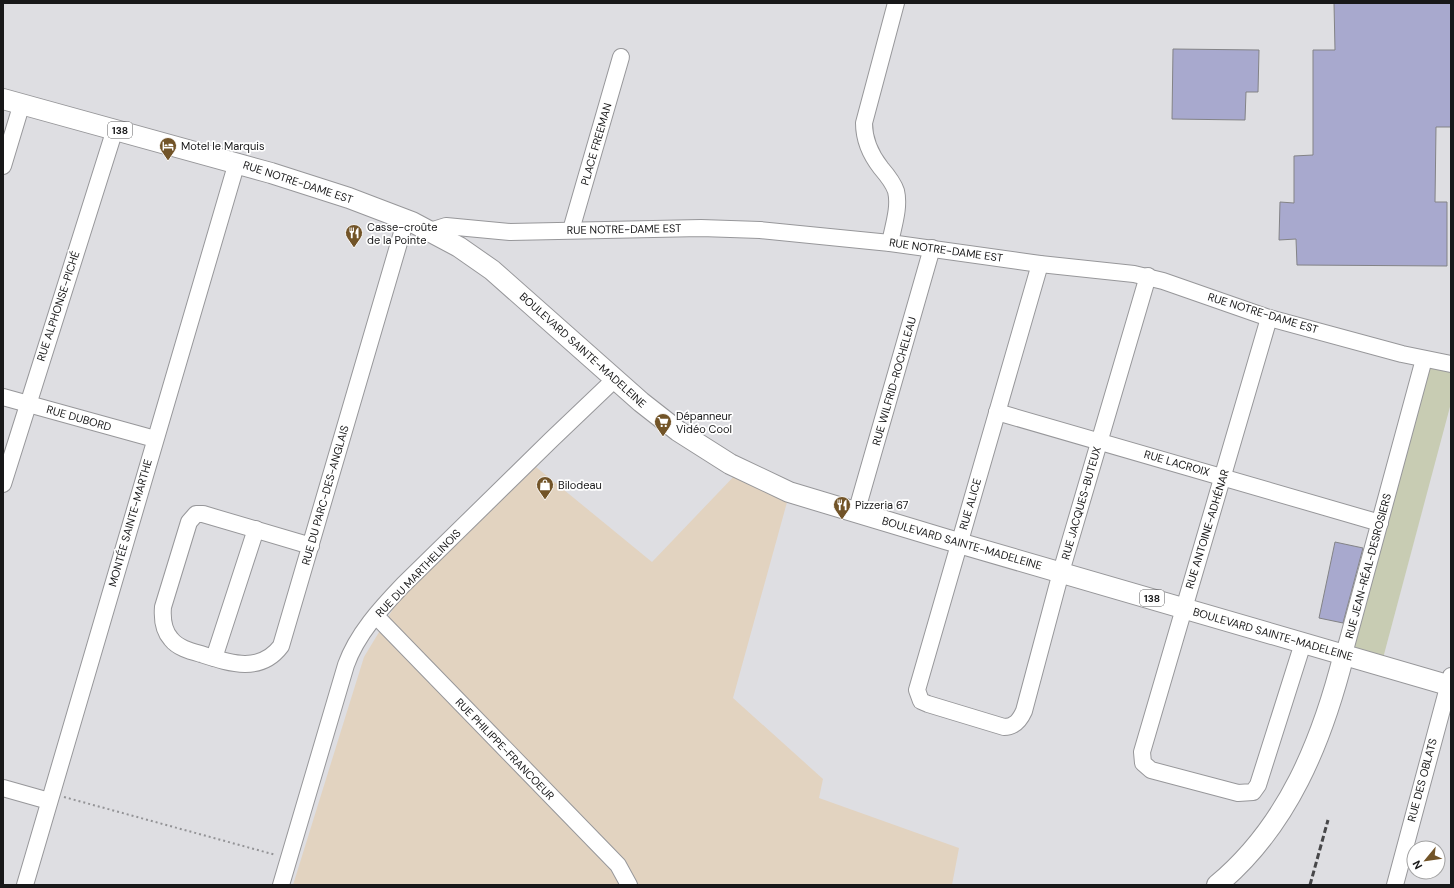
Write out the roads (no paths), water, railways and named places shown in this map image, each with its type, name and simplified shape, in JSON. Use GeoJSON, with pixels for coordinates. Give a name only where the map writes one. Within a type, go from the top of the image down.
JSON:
{"type":"FeatureCollection","features":[{"type":"Feature","properties":{"kind":"main road","name":"RUE NOTRE-DAME EST"},"geometry":{"type":"LineString","coordinates":[[12,101],[237,162],[315,186],[406,219]]}},
{"type":"Feature","properties":{"kind":"main road","name":"BOULEVARD SAINTE-MADELEINE"},"geometry":{"type":"LineString","coordinates":[[406,219],[471,255],[492,270],[547,317],[615,380],[667,424],[730,464],[789,492],[856,513],[1184,607],[1303,643],[1450,683]]}},
{"type":"Feature","properties":{"kind":"main road","name":"RUE JEAN-RÉAL-DESROSIERS"},"geometry":{"type":"LineString","coordinates":[[1218,885],[1239,866],[1264,836],[1296,787],[1323,723],[1344,654]]}},
{"type":"Feature","properties":{"kind":"street"},"geometry":{"type":"LineString","coordinates":[[890,243],[897,203],[896,192],[889,178],[871,153],[865,138],[864,123],[896,3]]}},
{"type":"Feature","properties":{"kind":"street","name":"PLACE FREEMAN"},"geometry":{"type":"LineString","coordinates":[[571,230],[621,57]]}},
{"type":"Feature","properties":{"kind":"street"},"geometry":{"type":"LineString","coordinates":[[3,166],[12,101]]}},
{"type":"Feature","properties":{"kind":"street","name":"RUE ALPHONSE-PICHÉ"},"geometry":{"type":"LineString","coordinates":[[3,484],[115,129]]}},
{"type":"Feature","properties":{"kind":"street","name":"MONTÉE SAINTE-MARTHE"},"geometry":{"type":"LineString","coordinates":[[25,885],[237,162]]}},
{"type":"Feature","properties":{"kind":"street","name":"RUE DU PARC-DES-ANGLAIS"},"geometry":{"type":"LineString","coordinates":[[256,529],[203,514],[196,514],[190,519],[163,607],[162,618],[166,632],[178,646],[236,664],[250,664],[263,661],[276,652],[285,634],[406,219]]}},
{"type":"Feature","properties":{"kind":"street","name":"RUE NOTRE-DAME EST"},"geometry":{"type":"LineString","coordinates":[[430,231],[446,226],[492,232],[728,228],[890,243],[1040,264],[1148,276],[1269,318],[1424,359],[1451,364]]}},
{"type":"Feature","properties":{"kind":"street","name":"RUE WILFRID-ROCHELEAU"},"geometry":{"type":"LineString","coordinates":[[856,513],[932,248]]}},
{"type":"Feature","properties":{"kind":"street","name":"RUE ALICE"},"geometry":{"type":"LineString","coordinates":[[1010,726],[996,725],[921,701],[917,694],[917,686],[1040,264]]}},
{"type":"Feature","properties":{"kind":"street","name":"RUE JACQUES-BUTEUX"},"geometry":{"type":"LineString","coordinates":[[1010,726],[1016,723],[1024,711],[1061,572],[1148,276]]}},
{"type":"Feature","properties":{"kind":"street","name":"RUE ANTOINE-ADHÉNAR"},"geometry":{"type":"LineString","coordinates":[[1269,318],[1224,477],[1142,752],[1143,763],[1151,770],[1238,793],[1253,792],[1258,785],[1303,643]]}},
{"type":"Feature","properties":{"kind":"street","name":"RUE JEAN-RÉAL-DESROSIERS"},"geometry":{"type":"LineString","coordinates":[[1344,654],[1424,359]]}},
{"type":"Feature","properties":{"kind":"street","name":"RUE DU MARTHELINOIS"},"geometry":{"type":"LineString","coordinates":[[281,885],[348,659],[360,637],[376,616],[414,575],[551,440],[615,380]]}},
{"type":"Feature","properties":{"kind":"street","name":"RUE DUBORD"},"geometry":{"type":"LineString","coordinates":[[3,397],[155,439]]}},
{"type":"Feature","properties":{"kind":"street","name":"RUE LACROIX"},"geometry":{"type":"LineString","coordinates":[[997,412],[1380,523]]}},
{"type":"Feature","properties":{"kind":"street"},"geometry":{"type":"LineString","coordinates":[[214,658],[256,529],[311,546]]}},
{"type":"Feature","properties":{"kind":"street","name":"RUE PHILIPPE-FRANCOEUR"},"geometry":{"type":"LineString","coordinates":[[376,616],[618,865],[629,885]]}},
{"type":"Feature","properties":{"kind":"street","name":"RUE DES OBLATS"},"geometry":{"type":"LineString","coordinates":[[1395,885],[1450,683]]}},
{"type":"Feature","properties":{"kind":"street"},"geometry":{"type":"LineString","coordinates":[[3,788],[49,801]]}},
{"type":"Feature","properties":{"kind":"railway"},"geometry":{"type":"LineString","coordinates":[[1310,885],[1328,820]]}},
{"type":"Feature","properties":{"kind":"place","name":"Motel le Marquis"},"geometry":{"type":"Point","coordinates":[168,161]}},
{"type":"Feature","properties":{"kind":"place","name":"Casse-croûte de la Pointe"},"geometry":{"type":"Point","coordinates":[354,248]}},
{"type":"Feature","properties":{"kind":"place","name":"Dépanneur Vidéo Cool"},"geometry":{"type":"Point","coordinates":[663,437]}},
{"type":"Feature","properties":{"kind":"place","name":"Bilodeau"},"geometry":{"type":"Point","coordinates":[545,500]}},
{"type":"Feature","properties":{"kind":"place","name":"Pizzeria 67"},"geometry":{"type":"Point","coordinates":[842,520]}}]}
